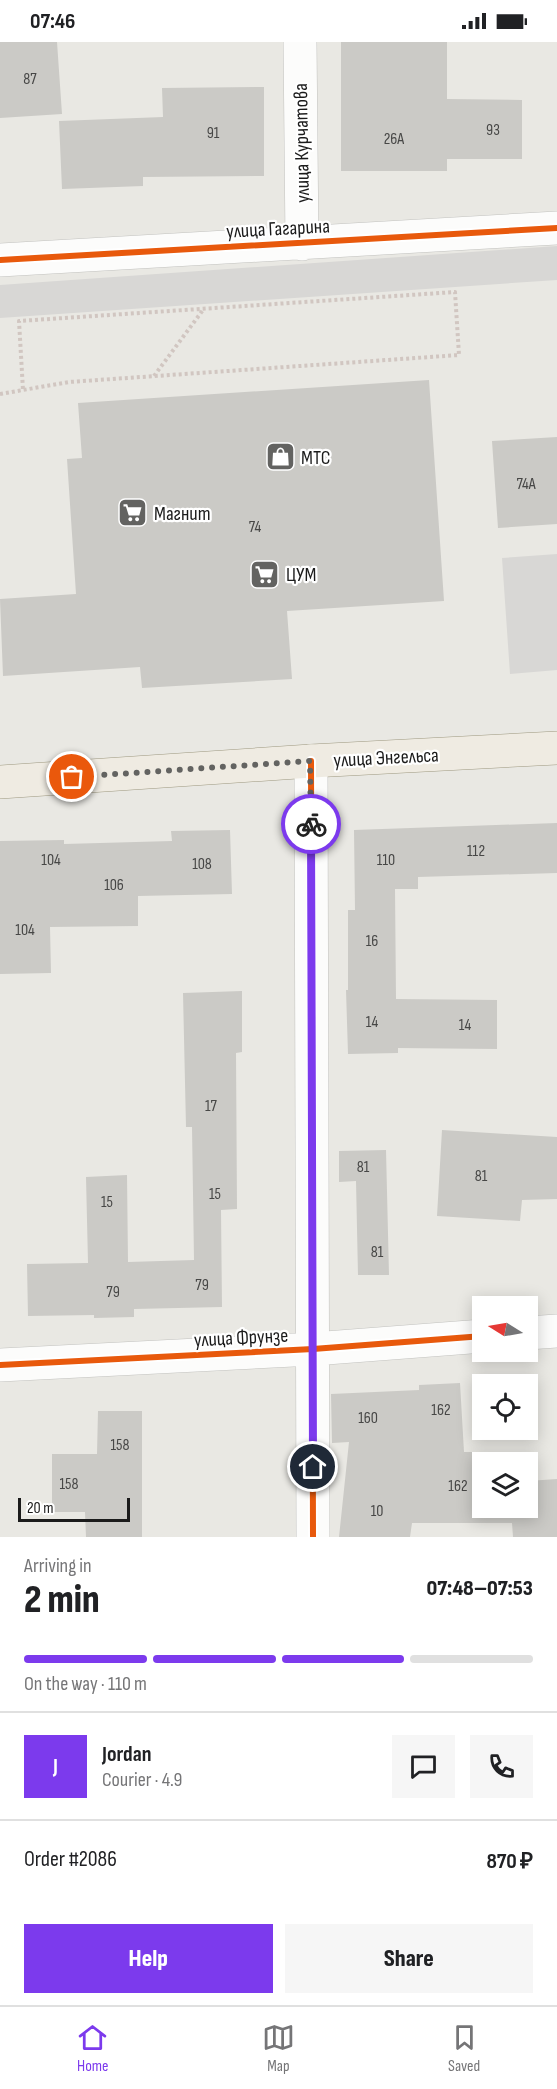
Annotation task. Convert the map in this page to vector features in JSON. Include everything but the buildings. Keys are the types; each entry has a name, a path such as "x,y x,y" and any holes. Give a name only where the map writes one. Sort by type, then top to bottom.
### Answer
{"main road":[{"name":"улица Энгельса","path":"0,782 557,747"}],"street":[{"name":"улица Курчатова","path":"300,42 302,244"},
{"name":"улица Гагарина","path":"0,260 557,228"},
{"path":"310,761 313,1537"},
{"path":"538,1332 557,1331"},
{"name":"улица Фрунзе","path":"0,1365 313,1350 472,1337"}],"path":[{"path":"0,394 23,390 69,382 459,355 454,292 19,321 23,390"},
{"path":"153,376 204,309"}],"shaded area":[{"path":"557,246 557,280 0,318 0,285"},
{"path":"557,554 557,670 510,674 502,558"}],"cycle path":[{"path":"0,260 557,228"},
{"path":"311,761 313,1537"},
{"path":"0,1365 313,1349 472,1337"}],"way so far":[{"path":"72,777 310,761 311,824"}],"place":[{"name":"МТС","path":"280,457"},
{"name":"Магнит","path":"133,513"},
{"name":"ЦУМ","path":"265,574"}],"route":[{"path":"311,824 313,1467"}]}
